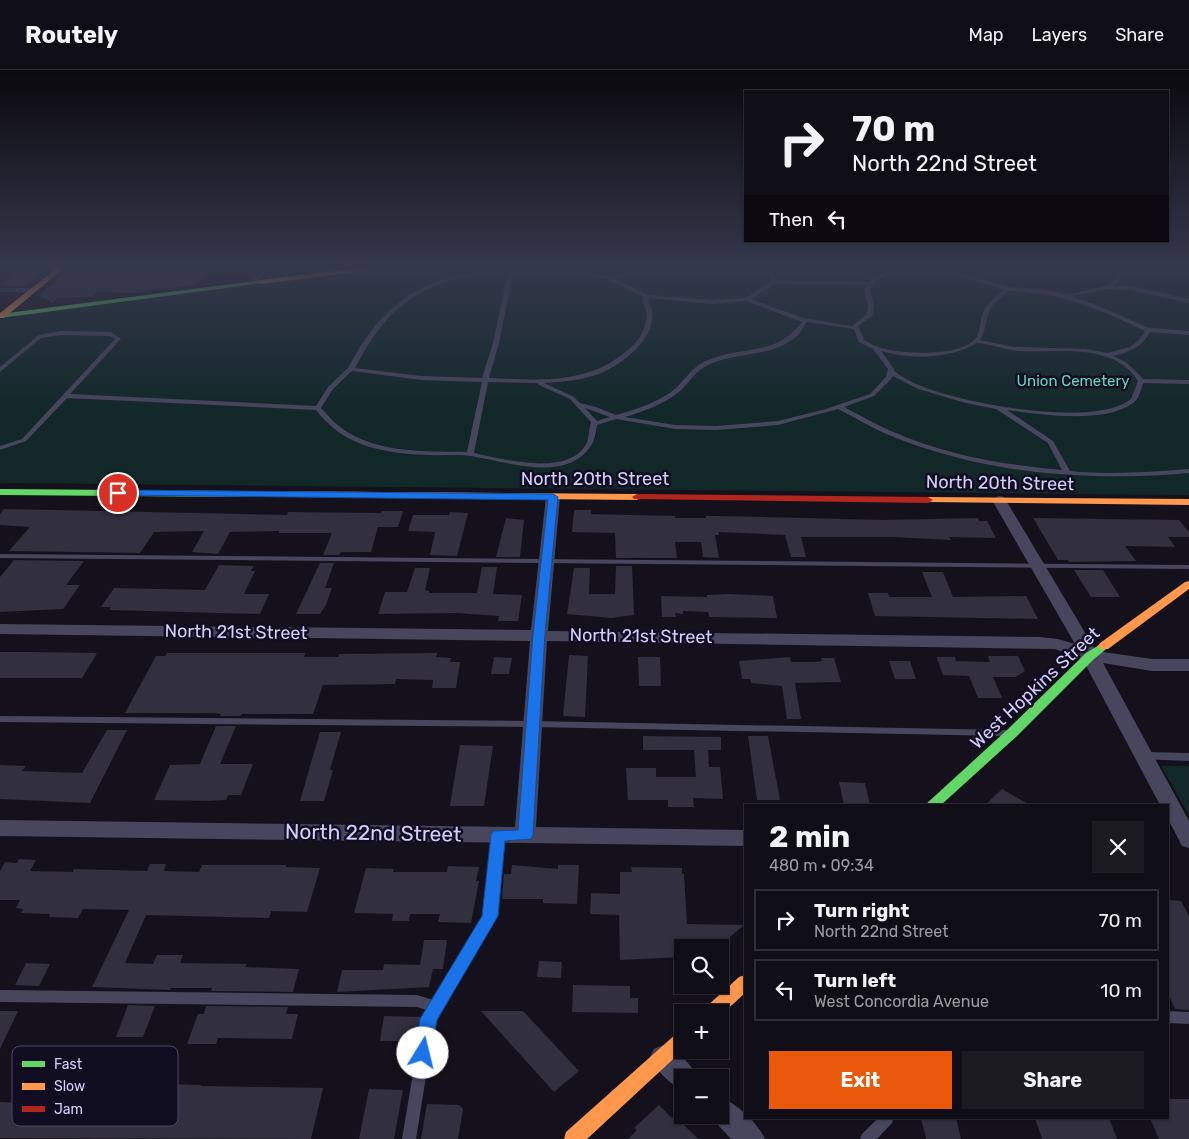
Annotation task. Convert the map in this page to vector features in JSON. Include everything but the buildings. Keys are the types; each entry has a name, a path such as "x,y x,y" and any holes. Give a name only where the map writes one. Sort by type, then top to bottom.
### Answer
{"main road":[{"name":"North 20th Street","path":"0,492 1189,502"},
{"name":"West Hopkins Street","path":"933,804 1012,733 1090,656 1189,584"},
{"path":"721,1004 744,983"},
{"path":"574,1139 674,1048"}],"street":[{"path":"525,835 539,634 553,497"},
{"path":"999,500 1090,656 1144,756 1167,804"},
{"name":"North 21st Street","path":"0,629 539,634 1040,642 1058,644 1090,656 1152,665 1189,665"},
{"path":"1170,810 1189,840"},
{"name":"North 22nd Street","path":"0,828 744,838"},
{"path":"664,1057 675,1069"},
{"path":"729,1118 751,1139"}],"lane":[{"path":"318,408 330,388 351,369 365,340 385,318"},
{"path":"470,454 484,380 496,343 501,318"},
{"path":"351,369 421,378 538,382 572,379 598,370 623,358 643,338 650,318"},
{"path":"795,318 855,328 867,318"},
{"path":"977,341 984,318"},
{"path":"1123,318 1148,330 1189,333"},
{"path":"594,424 660,402 677,390 698,367 709,362 773,348 787,342 806,321"},
{"path":"855,328 861,341 876,348 911,356"},
{"path":"1108,356 1133,349 1144,339 1148,330"},
{"path":"0,370 38,337 61,333 110,334 116,336 118,340 24,440 0,448"},
{"path":"581,405 616,417 675,427 716,428 778,423 839,407 872,395 889,378 890,369 902,358 958,349 977,341 1018,349 1064,350 1108,356 1134,370 1141,381"},
{"path":"876,348 890,369 918,388 997,406 1044,414 1098,413 1130,402 1136,396 1141,381"},
{"path":"1141,381 1189,382"},
{"path":"318,408 327,422 348,436 397,451 470,454 528,466 570,462 586,452 594,438 594,424 581,405 572,398 538,382"},
{"path":"67,396 318,408"},
{"path":"997,406 1051,442 1067,472"},
{"path":"839,407 890,432 923,445 984,460 1067,472 1114,475 1189,471"},
{"path":"0,556 1189,567"},
{"path":"0,719 533,724 1012,733"},
{"path":"1144,756 1189,757"},
{"path":"409,1139 429,1019 490,916 498,835"},
{"path":"0,996 417,1001 435,1006"},
{"path":"1169,1017 1189,1018"},
{"path":"867,1139 886,1119"}],"green space":[{"name":"Union Cemetery","path":"0,318 1189,318 1189,495 0,483"},
{"path":"1161,766 1189,766 1189,815"}],"traffic: fast":[{"path":"0,492 243,494"},
{"path":"933,804 1012,733 1090,656 1104,646"}],"traffic: slow":[{"path":"243,494 637,497"},
{"path":"928,500 1189,502"},
{"path":"1104,646 1189,584"},
{"path":"721,1004 744,983"},
{"path":"573,1139 674,1047"}],"traffic: jam":[{"path":"637,497 928,500"}],"route":[{"path":"118,493 553,497 539,634 525,835 498,835 490,916 429,1019 423,1053"}]}
